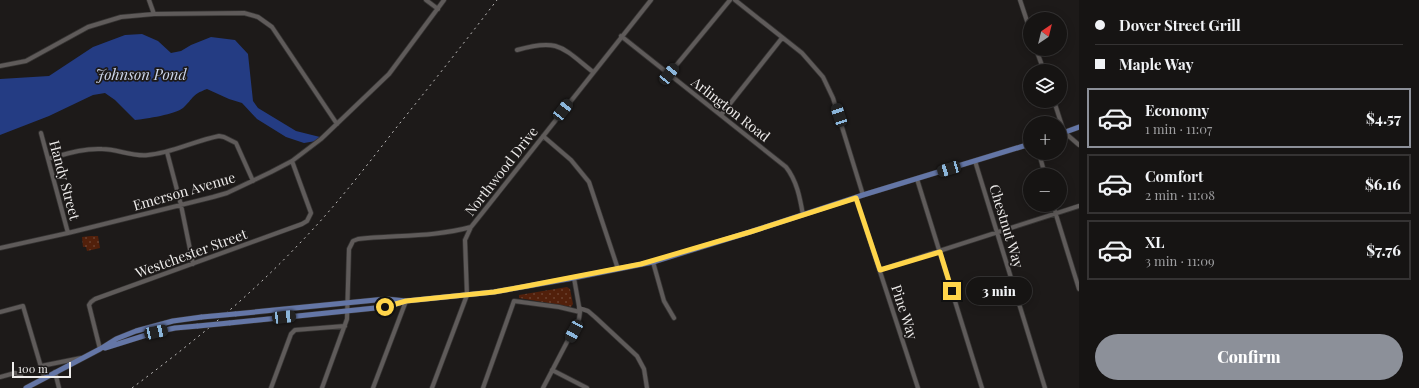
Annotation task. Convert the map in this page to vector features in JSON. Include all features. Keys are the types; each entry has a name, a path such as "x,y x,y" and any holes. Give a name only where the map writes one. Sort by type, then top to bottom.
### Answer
{"main road":[{"path":"1067,131 1079,127"},
{"path":"100,349 119,345 156,332 175,328 385,307 406,301 494,292 618,270 653,262 863,195 1023,146"},
{"path":"26,388 116,339 136,330 174,321 386,299 406,301"}],"street":[{"path":"149,0 154,14"},
{"path":"426,0 438,9"},
{"name":"Emerson Avenue","path":"0,248 68,233 227,193 292,161 321,140 389,74 444,0"},
{"name":"Northwood Drive","path":"467,295 465,244 467,234 471,227 651,0"},
{"path":"669,74 730,0"},
{"path":"735,0 798,50 817,69 828,86 846,137 863,195"},
{"path":"1020,0 1024,12"},
{"path":"0,66 26,61 88,27 121,18 154,14 244,13 258,17 266,22 277,34 337,124"},
{"name":"Arlington Road","path":"622,36 786,167 792,176 799,193 803,215"},
{"path":"721,115 782,38"},
{"path":"517,50 539,44 557,46 565,50 593,72"},
{"name":"Handy Street","path":"41,133 68,233"},
{"path":"48,159 83,150 103,148 142,156 167,152 218,136 224,137 236,143 253,181"},
{"path":"543,136 571,160 588,182 618,270"},
{"path":"1067,137 1079,145"},
{"path":"167,152 181,205 193,264"},
{"name":"Westchester Street","path":"100,349 88,305 90,302 307,221 311,213 292,161"},
{"name":"Chestnut Way","path":"975,162 1046,388"},
{"path":"917,179 982,388"},
{"name":"Pine Way","path":"856,198 918,388"},
{"path":"880,270 940,252 1079,206"},
{"path":"1056,214 1079,289"},
{"path":"322,388 345,326 348,311 349,249 353,241 358,239 461,230 471,227"},
{"path":"653,262 664,301 674,318"},
{"path":"543,388 577,325 580,310 574,278"},
{"path":"432,388 467,295"},
{"path":"374,388 406,301"},
{"path":"482,388 514,301 588,311 637,356 644,369 647,388"},
{"path":"0,312 23,306 44,377"},
{"path":"271,388 291,334 295,330 345,326"},
{"path":"41,366 85,357"},
{"path":"552,370 587,388"},
{"path":"55,372 59,388"},
{"path":"0,377 15,373 21,375"}],"shaded area":[{"path":"98,236 100,248 87,251 86,247 83,247 82,237"},
{"path":"567,287 570,289 573,304 571,307 519,298 519,295"}],"water":[{"name":"Johnson Pond","path":"142,34 158,41 171,53 181,51 191,45 211,37 235,40 248,54 253,101 258,108 296,131 320,137 316,141 304,143 286,137 257,119 242,103 207,89 195,95 183,108 179,110 160,116 135,120 115,100 105,93 93,95 49,116 0,135 0,79 49,76 93,47 125,35"}],"railway":[{"path":"132,388 176,355 239,302 280,264 312,230 361,173 497,0"}],"route":[{"path":"385,307 406,301 494,292 618,270 653,262 856,198 880,270 940,252 952,291"}]}
